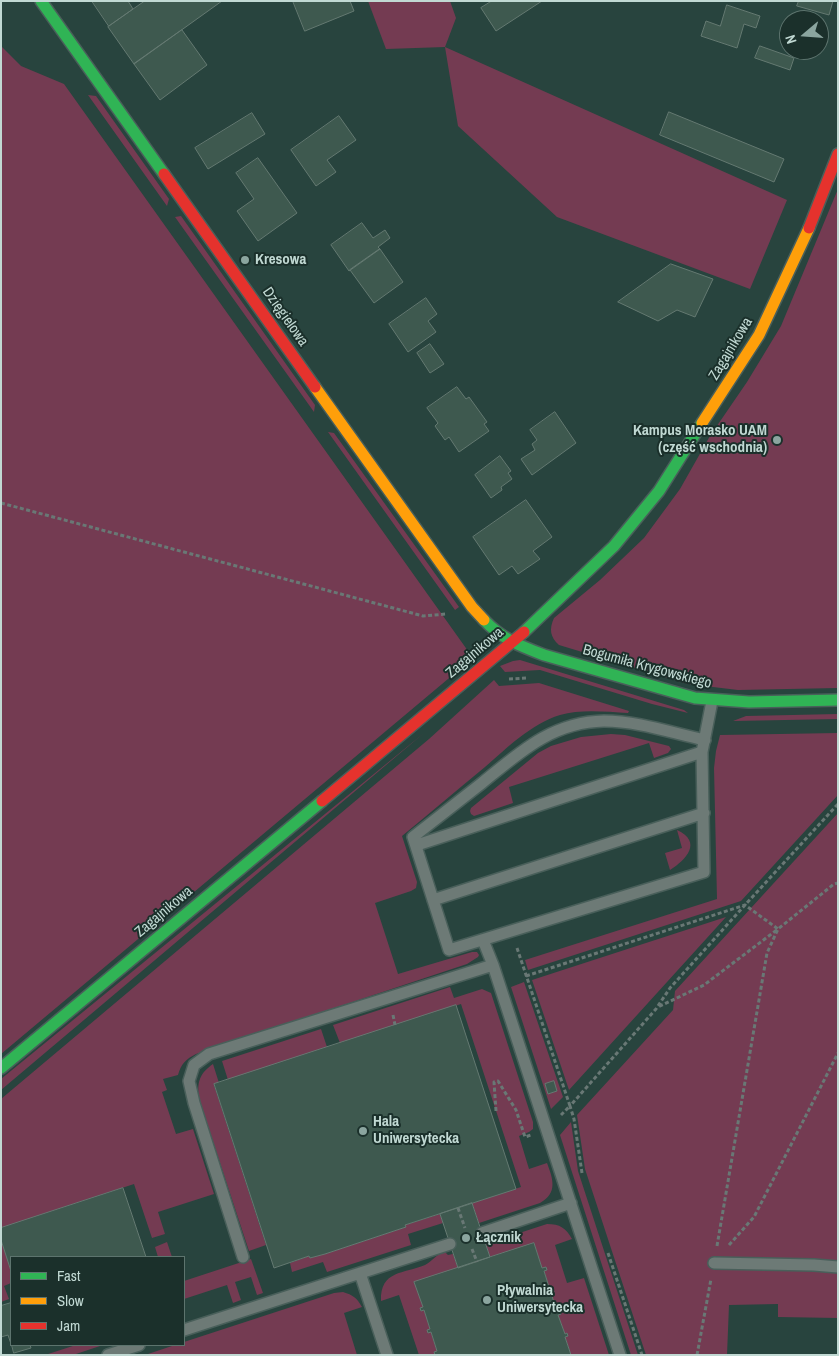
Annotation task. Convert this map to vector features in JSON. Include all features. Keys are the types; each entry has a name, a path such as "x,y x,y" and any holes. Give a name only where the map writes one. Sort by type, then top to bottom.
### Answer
{"street":[{"name":"Dzięgielowa","path":"41,1 472,606 490,626 512,642"},
{"name":"Zagajnikowa","path":"1,1068 512,642 614,546 659,491 759,335 806,235 838,154"},
{"name":"Bogumiła Krygowskiego","path":"512,642 571,663 695,698 712,701 763,702 838,700"}],"lane":[{"path":"705,740 625,723 582,723 562,728 530,745 413,837 449,950 704,872 702,752 705,740 712,701"},
{"path":"417,845 702,752"},
{"path":"433,900 704,813"},
{"path":"483,940 493,964 620,1355"},
{"path":"243,1256 194,1103 189,1081 194,1065 209,1054 493,964"},
{"path":"482,1233 571,1203"},
{"path":"185,1330 450,1244"},
{"path":"714,1263 838,1267"},
{"path":"360,1273 387,1355"},
{"path":"108,1355 136,1346"}],"path":[{"path":"1,503 423,616 448,614"},
{"path":"564,1112 656,1008 670,988 838,804"},
{"path":"656,1008 704,985 834,884 838,883"},
{"path":"745,905 778,929"},
{"path":"526,976 745,905"},
{"path":"697,1355 767,953 778,929"},
{"path":"511,931 574,1119 584,1180"},
{"path":"714,1263 754,1216 838,1053"},
{"path":"496,1111 494,1082 498,1081 516,1110 525,1137 546,1128"},
{"path":"458,1208 465,1229"},
{"path":"605,1244 642,1355"},
{"path":"470,1245 477,1262"}],"shaded area":[{"path":"368,1 450,1 456,18 445,47 386,49"},
{"path":"1,46 21,66 64,84 473,658 1,1054"},
{"path":"445,47 787,200 750,289 557,217 458,126"},
{"path":"88,95 96,96 169,199 167,206"},
{"name":"Kampus Morasko UAM (część wschodnia)","path":"838,189 838,688 738,690 688,684 559,645 551,633 554,618 600,580 644,538 680,489 710,436 747,382 781,326"},
{"path":"181,216 315,405 314,412 175,217"},
{"path":"328,432 334,433 459,607 455,610"},
{"path":"520,660 684,710 688,713 540,670 505,672 500,666"},
{"path":"494,680 499,686 539,683 629,711 628,713 594,711 568,713 539,724 529,730 402,836 417,882 416,888 375,903 398,974 472,952 477,952 478,957 467,964 196,1054 184,1062 178,1075 163,1079 167,1090 162,1092 176,1134 193,1129 214,1194 158,1212 165,1234 152,1238 134,1184 1,1228 1,1099 429,739"},
{"path":"838,714 838,719 733,721 746,716"},
{"path":"424,733 1,1090 1,1079"},
{"path":"838,733 838,795 741,901 528,970 525,960 717,899 714,768 720,735"},
{"path":"611,734 625,735 669,746 671,749 668,753 654,758 649,743 509,787 513,803 474,816 471,814 471,808 538,753 551,746 581,737"},
{"path":"838,813 838,1318 778,1317 778,1304 729,1305 727,1355 646,1355 585,1169 577,1115 673,1010 675,991"},
{"path":"677,830 689,840 689,851 682,861 670,870 665,853 682,848"},
{"path":"726,917 569,1090 532,980"},
{"path":"524,982 563,1097 551,1109 511,987"},
{"path":"450,987 454,998 482,989 491,993 533,1122 533,1129 519,1136 529,1169 547,1163 552,1180 550,1195 540,1203 479,1223 472,1203 521,1187 461,1004 340,1043 333,1025"},
{"path":"321,1029 327,1047 228,1080 222,1061"},
{"path":"213,1064 219,1083 214,1085 266,1245 249,1251 199,1099 198,1088 200,1079"},
{"path":"571,1122 578,1171 638,1355 631,1355 560,1135"},
{"path":"440,1214 443,1223 408,1234 411,1245 327,1272 323,1262 292,1272 290,1263"},
{"path":"547,1224 562,1227 572,1239 555,1245 567,1283 584,1278 609,1355 571,1355 565,1337 568,1335 567,1333 565,1334 558,1315 561,1314 557,1312 544,1271 546,1267 542,1268 534,1243 490,1257 485,1243 486,1239 490,1236 507,1237"},
{"path":"1,1240 10,1268 10,1283 4,1286 9,1299 1,1302"},
{"path":"167,1242 172,1256 158,1256 155,1247"},
{"path":"445,1252 448,1255 453,1254 458,1268 415,1282 423,1307 420,1308 421,1311 424,1310 438,1355 419,1355 399,1295 381,1301 382,1291 384,1284 389,1278 425,1265 439,1254"},
{"path":"251,1259 263,1293 257,1295 251,1277 235,1282 241,1300 233,1303 227,1285 185,1299 185,1281"},
{"path":"343,1292 349,1294 362,1307 344,1313 357,1355 145,1355 172,1346 185,1346 185,1342 334,1293"},
{"path":"73,1346 100,1346 73,1355 45,1355"}],"building":[{"path":"92,1 128,1 133,9 109,26"},
{"path":"145,1 222,1 134,64 108,27"},
{"path":"293,1 350,1 354,11 305,31"},
{"path":"492,1 542,1 496,31 481,8"},
{"path":"799,1 833,1 829,15 829,10 811,10 797,6"},
{"path":"727,5 760,16 756,28 744,24 737,48 701,36 706,21 720,26"},
{"path":"182,30 207,65 160,100 134,64"},
{"path":"760,46 779,53 779,60 793,60 790,70 755,58"},
{"path":"669,112 784,159 774,182 660,135"},
{"path":"252,113 265,134 208,169 195,148"},
{"path":"339,116 356,140 327,160 336,172 316,186 291,150"},
{"path":"258,158 297,213 258,241 237,211 254,199 236,173"},
{"path":"362,223 373,238 385,230 390,238 378,247 380,249 349,271 331,245"},
{"path":"380,249 403,282 374,303 350,270"},
{"path":"671,264 713,279 695,317 677,310 658,321 618,302"},
{"path":"426,298 437,314 428,321 436,332 408,352 389,324"},
{"path":"430,344 444,364 430,373 417,353"},
{"path":"457,387 466,399 469,397 487,422 484,424 489,431 459,452 449,437 445,440 435,426 438,423 427,408"},
{"path":"555,412 576,443 532,475 521,459 535,450 532,444 537,440 530,430"},
{"path":"500,456 511,471 508,473 512,479 491,498 475,475"},
{"path":"526,500 552,537 533,551 540,559 518,574 512,566 499,575 473,537"},
{"name":"Hala Uniwersytecka","path":"456,1005 516,1189 405,1225 406,1227 325,1254 310,1258 309,1256 274,1268 214,1084"},
{"path":"554,1081 557,1091 548,1094 545,1084"},
{"path":"123,1188 146,1256 10,1256 10,1268 1,1240 1,1228"},
{"name":"Łącznik","path":"472,1203 490,1257 458,1268 440,1214"},
{"name":"Pływalnia Uniwersytecka","path":"534,1243 542,1268 546,1267 547,1270 544,1271 550,1290 553,1289 554,1292 551,1293 557,1312 560,1311 561,1314 558,1315 565,1334 567,1333 568,1336 565,1337 571,1355 435,1355 434,1352 437,1351 431,1332 428,1333 427,1330 430,1329 424,1310 421,1311 420,1308 423,1307 414,1282"},
{"path":"10,1303 10,1341 8,1335 1,1337 1,1306"},
{"path":"12,1346 30,1346 31,1348 14,1353"}],"traffic: fast":[{"path":"41,1 164,174"},
{"path":"524,632 614,546 659,491 702,423"},
{"path":"484,620 512,641 544,655 695,698 749,702 838,700"},
{"path":"1,1068 322,801"}],"traffic: slow":[{"path":"702,423 759,335 809,228"},
{"path":"315,387 472,607 484,620"}],"traffic: jam":[{"path":"809,228 838,154"},
{"path":"164,174 315,387"},
{"path":"322,801 524,632"}],"place":[{"name":"Kresowa","path":"245,260"},
{"name":"Kampus Morasko UAM (część wschodnia)","path":"777,440"},
{"name":"Hala Uniwersytecka","path":"363,1131"},
{"name":"Łącznik","path":"466,1238"},
{"name":"Pływalnia Uniwersytecka","path":"487,1300"}]}
